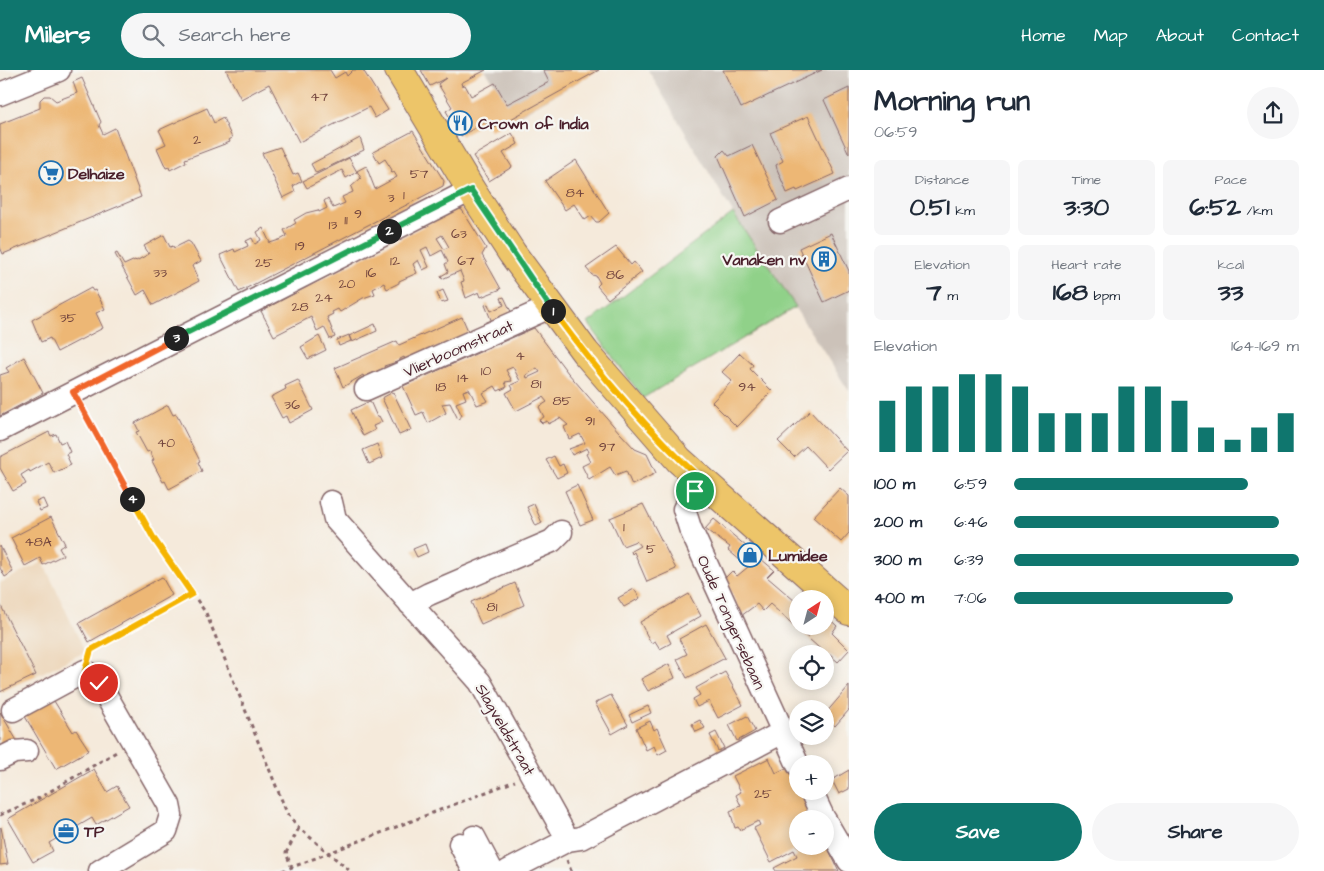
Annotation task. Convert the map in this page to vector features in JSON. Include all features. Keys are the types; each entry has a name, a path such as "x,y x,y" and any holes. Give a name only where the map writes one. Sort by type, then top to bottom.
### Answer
{"main road":[{"path":"400,70 471,190 550,307 638,414 679,460 849,610"}],"street":[{"path":"0,94 59,70"},
{"path":"780,221 849,189"},
{"path":"0,430 471,190"},
{"name":"Vlierboomstraat","path":"366,389 550,307"},
{"name":"Oude Tongersebaan","path":"702,480 684,510 694,537 793,755"},
{"name":"Slagveldstraat","path":"331,502 335,519 480,682 533,774 568,840"},
{"path":"410,604 552,541 561,532"},
{"path":"13,710 85,671 99,683 169,805 171,815 166,831 100,871"},
{"path":"508,871 568,840 581,838 781,732"},
{"path":"0,759 14,752 27,751"},
{"path":"834,835 849,861"},
{"path":"474,871 467,840 492,871"}],"path":[{"path":"73,392 154,539 206,613 287,812 299,828 350,871"},
{"path":"85,671 91,650 192,594"},
{"path":"0,815 39,798 133,743"},
{"path":"282,871 533,774"},
{"path":"292,868 286,853 299,828"}],"shaded area":[{"path":"484,70 599,70 515,118 495,83"},
{"path":"648,70 849,70 849,391 733,213"},
{"path":"43,562 85,652 0,693 0,583"}],"green space":[{"path":"733,213 796,307 643,398 588,323"}],"building":[{"path":"226,70 330,70 335,78 345,72 347,76 353,70 363,70 388,110 375,118 369,107 299,142 269,84 241,99"},
{"path":"421,70 486,70 461,83 462,86 465,85 471,96 495,83 507,104 549,82 543,70 599,70 491,130 485,122 461,136 446,111 452,107 438,84 446,78 430,86"},
{"path":"723,70 822,70 741,108"},
{"path":"82,78 101,122 99,125 103,134 115,128 141,197 3,254 0,247 0,124 40,108 40,100 44,96 50,96 56,101 77,93 73,82"},
{"path":"849,88 849,154 824,100"},
{"path":"207,108 214,123 223,118 232,138 229,140 230,142 185,159 186,162 170,170 169,167 166,168 157,148 166,144 159,130"},
{"path":"808,116 835,174 797,191 796,189 787,193 776,165 783,161 770,133"},
{"path":"413,131 444,181 443,186 239,292 220,255 234,249 235,252 248,246 246,241 252,238 255,244 261,240 257,232 263,228 270,243 282,239 287,236 284,230 296,223 294,220 306,213 318,210 319,212 327,208 324,201 328,198 333,208 345,203 342,197 353,192 351,187 361,178 357,171 366,166 375,189 397,177 394,172 390,171 392,170 385,159 379,163 373,152"},
{"path":"512,133 518,144 503,153 512,167 489,181 473,156"},
{"path":"360,138 364,150 316,173 311,164"},
{"path":"752,145 778,200 745,217 718,156 724,150 729,156"},
{"path":"280,147 293,175 298,173 302,181 293,186 295,192 283,198 262,153"},
{"path":"349,158 357,172 346,178 342,170 307,188 303,181"},
{"path":"576,160 609,213 599,222 596,222 591,216 585,220 574,204 565,210 545,181"},
{"path":"458,208 462,210 486,248 482,255 501,289 481,297 479,292 466,298 461,282 464,281 460,271 442,279 441,276 448,272 445,264 448,262 442,250 431,256 427,247 421,250 429,267 423,270 418,260 413,264 417,273 387,289 384,283 373,289 375,294 363,298 340,312 338,309 332,312 333,314 327,317 335,337 330,339 324,327 317,331 311,317 274,336 261,311","holes":["442,235 449,247 444,249 437,238"]},
{"name":"Vanaken nv","path":"831,233 849,271 849,290 824,302 799,248"},
{"path":"164,235 170,247 173,246 174,248 188,241 191,243 201,261 192,266 199,281 153,305 145,290 137,295 115,254 117,253 124,265 136,261 149,254 144,246"},
{"path":"616,247 631,265 634,262 642,272 608,299 597,286 600,283 596,276 592,275 586,268"},
{"path":"91,288 93,291 95,290 105,309 96,313 103,328 57,352 50,338 41,342 32,320"},
{"path":"443,290 448,301 441,303 437,293"},
{"path":"504,297 514,318 494,327 485,305 488,304 491,311 504,305 501,298"},
{"path":"462,317 469,333 407,363 404,357 400,361 384,366 385,368 364,377 363,375 343,387 335,368 397,341 399,345"},
{"path":"375,324 377,331 352,342 349,336"},
{"path":"534,328 568,373 619,432 635,449 647,454 656,473 632,485 626,471 615,475 610,467 589,480 582,466 590,462 586,454 589,452 587,448 572,455 569,449 585,443 580,434 569,439 564,427 568,425 560,418 548,424 547,421 542,423 539,420 544,417 539,407 547,402 543,397 516,411 506,393 513,389 511,385 520,381 513,367 506,370 512,381 505,382 507,387 498,391 495,386 483,393 488,401 477,405 469,389 463,391 466,399 456,403 462,416 458,419 450,403 442,404 446,413 428,423 423,412 416,415 403,386","holes":["537,368 540,372 527,378 526,375"]},
{"path":"349,335 351,341 339,346 337,340"},
{"path":"319,336 326,350 308,359 301,347"},
{"path":"740,353 753,365 750,369 772,391 737,427 712,402 732,381 722,372"},
{"path":"24,357 43,393 0,416 0,375 9,372 6,368"},
{"path":"298,380 313,410 289,423 286,416 282,418 271,397 286,389 285,386"},
{"path":"393,392 411,430 399,435 382,398"},
{"path":"370,401 377,417 379,416 382,422 373,426 375,430 363,436 351,410"},
{"path":"168,405 173,415 176,414 200,461 198,462 202,471 169,489 152,461 154,460 150,451 147,452 136,432 139,431 135,423"},
{"path":"810,411 847,451 828,469 806,446 794,457 778,441"},
{"path":"49,432 51,436 56,434 60,443 65,441 70,452 66,454 71,465 54,473 48,462 30,472 29,470 21,475 26,484 13,491 0,468 0,457"},
{"path":"377,444 382,458 369,464 363,450"},
{"path":"554,456 559,466 563,464 567,473 557,478 546,460"},
{"path":"577,485 593,520 580,525 565,491"},
{"path":"840,488 849,496 849,533 841,542 813,517"},
{"path":"43,499 47,508 40,511 36,502"},
{"path":"534,504 542,523 536,526 527,507"},
{"path":"643,504 676,569 647,582 634,552 632,554 631,551 640,546 636,541 623,546 610,518"},
{"path":"51,517 65,544 59,548 63,555 43,565 40,558 25,566 11,538"},
{"path":"714,519 774,570 767,577 789,596 789,621 770,604 763,611 757,604 741,616 725,578 732,571 737,576 748,567 728,550 730,547 705,529"},
{"path":"425,544 428,552 417,557 413,549"},
{"path":"0,546 13,572 5,577 0,568"},
{"path":"162,577 172,595 89,642 79,623"},
{"path":"515,583 524,605 481,624 471,602"},
{"path":"634,589 640,598 624,607 618,598"},
{"path":"689,594 701,616 667,635 671,643 660,649 655,641 651,643 640,622"},
{"path":"0,604 36,675 0,692"},
{"path":"706,624 725,658 687,678 677,659 687,654 679,639"},
{"path":"805,635 834,635 849,650 838,662 834,658 834,645 816,645"},
{"path":"669,664 675,678 648,691 641,679"},
{"path":"725,672 743,705 718,718 709,701 697,707 693,699 700,695 696,688"},
{"path":"849,686 849,710 835,726 834,704"},
{"path":"611,695 628,725 612,734 595,703"},
{"path":"51,696 73,732 76,730 89,750 56,769 23,713"},
{"path":"648,706 651,713 632,722 629,715"},
{"path":"0,712 19,744 0,755"},
{"path":"747,716 755,731 737,741 729,725"},
{"path":"700,720 705,728 696,732 692,724"},
{"path":"650,721 654,730 657,728 667,750 658,755 654,746 646,750 636,728"},
{"path":"716,732 724,748 718,751 710,735"},
{"path":"769,758 776,773 788,767 789,800 804,800 810,810 789,810 789,853 771,862 754,828 760,825 758,821 740,830 738,827 735,828 730,811 741,806 736,795 741,792 733,776"},
{"path":"94,769 107,792 117,786 129,806 96,825 92,818 49,843 53,851 33,862 8,819"},
{"path":"849,770 849,789 839,794 834,784 834,779"},
{"path":"0,828 8,864 0,865"},
{"path":"831,855 839,871 776,871 774,868 797,856"}],"place":[{"name":"Crown of India","path":"460,123"},
{"name":"Delhaize","path":"51,173"},
{"name":"Vanaken nv","path":"824,259"},
{"name":"Lumidee","path":"750,555"},
{"name":"TP","path":"66,831"}],"route":[{"path":"99,683 85,671 91,650 192,594 154,539 73,392 471,190 512,253 585,352 656,435 679,460 702,480 695,491"}]}
